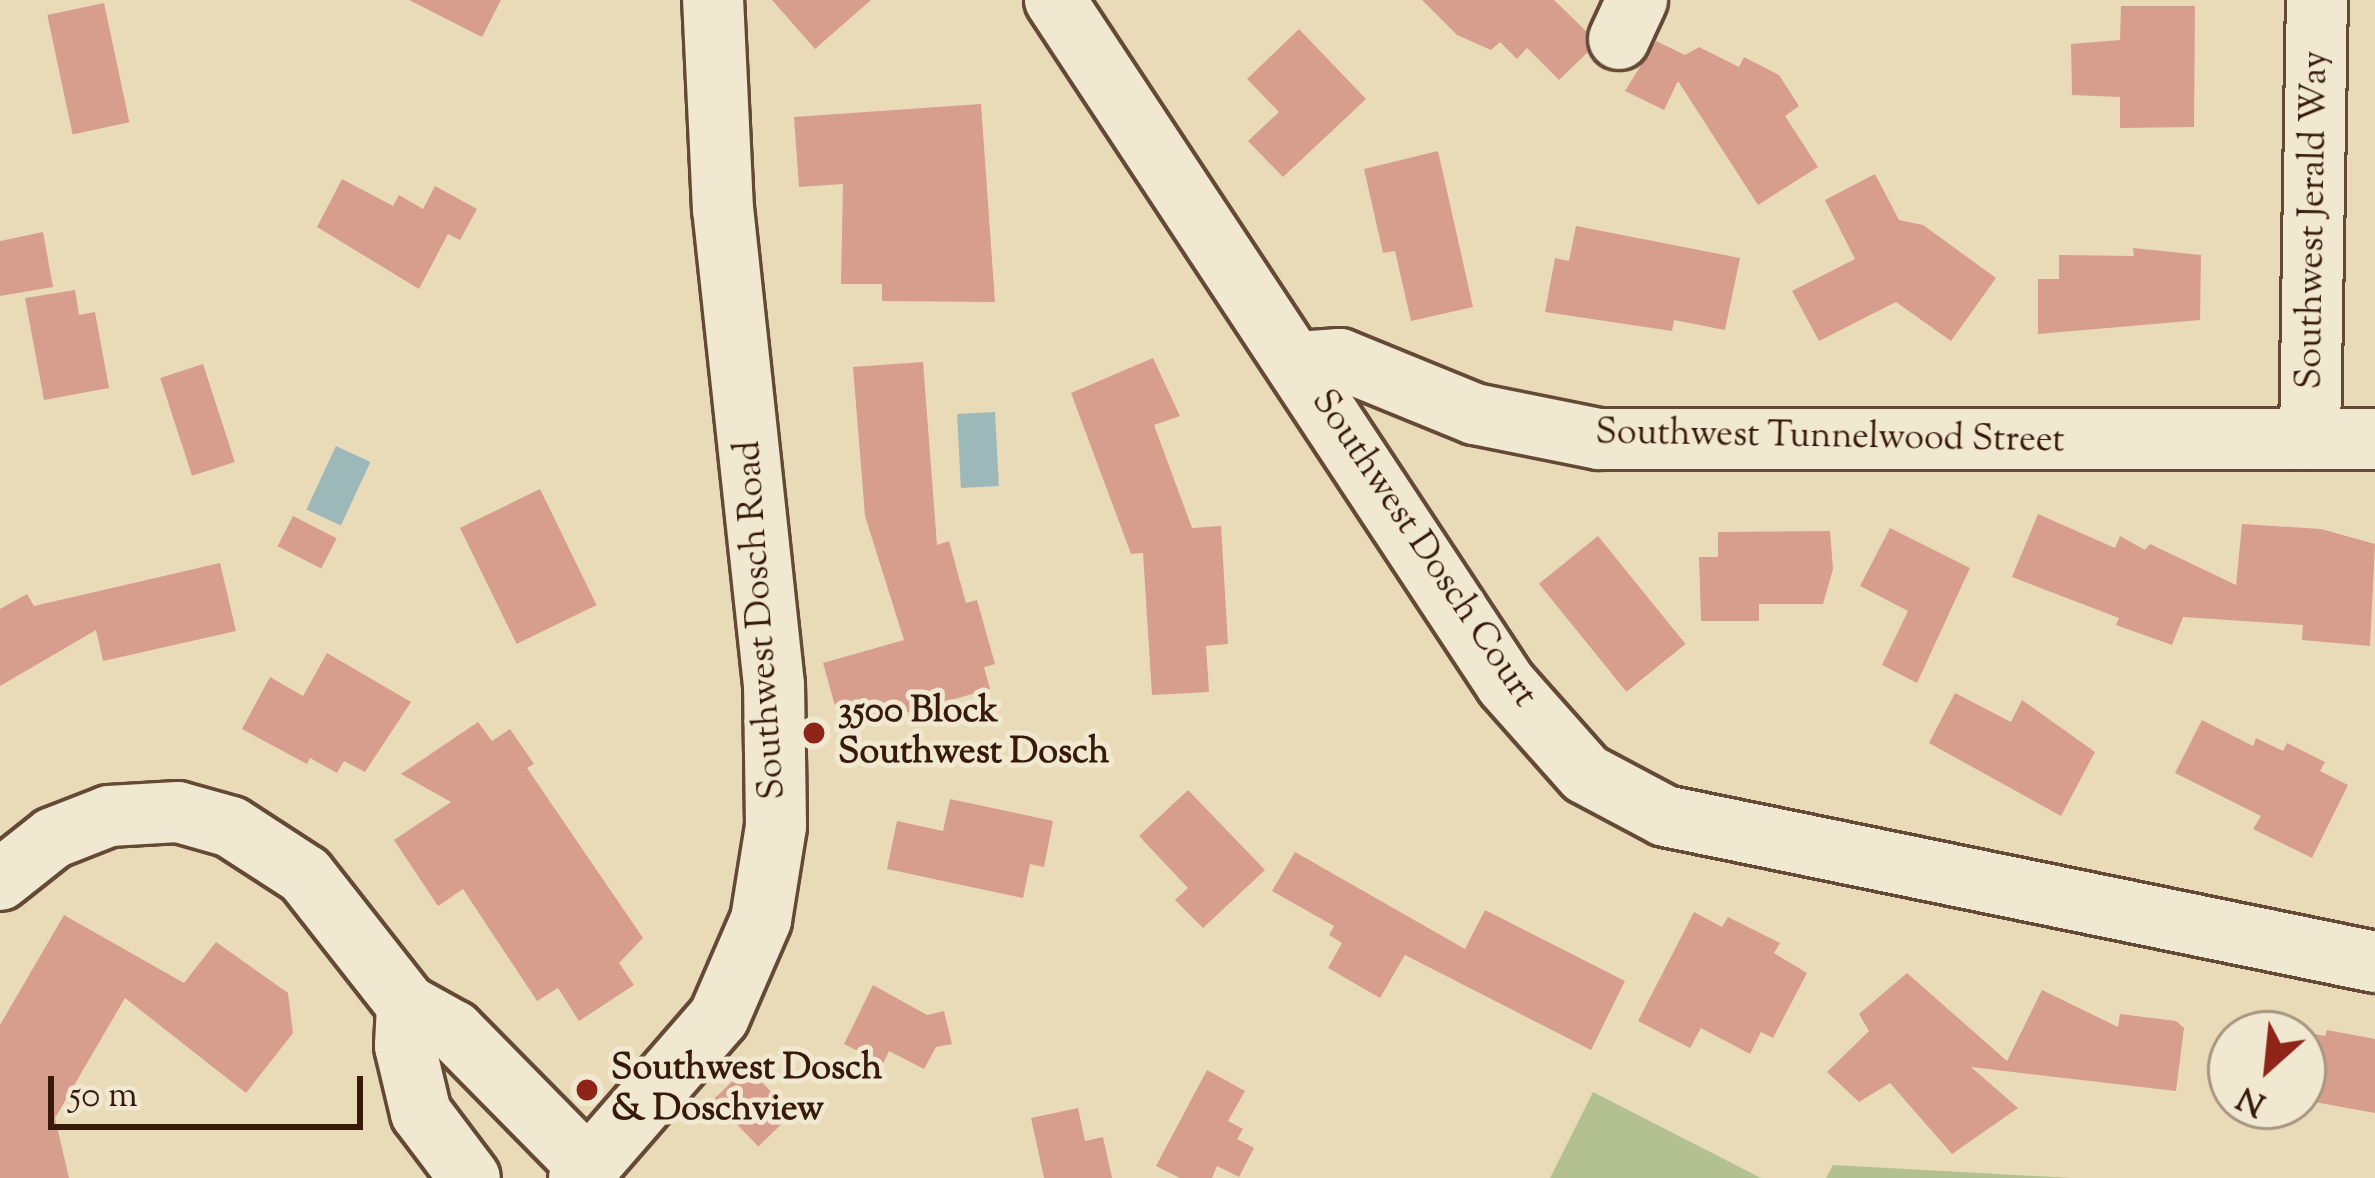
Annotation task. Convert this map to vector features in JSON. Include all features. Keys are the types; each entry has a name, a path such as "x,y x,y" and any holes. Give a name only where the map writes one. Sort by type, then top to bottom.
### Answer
{"street":[{"name":"Southwest Dosch Road","path":"584,1173 719,1016 761,920 776,826 772,661 723,210 713,0"},
{"name":"Southwest Dosch Court","path":"1055,0 1298,362 1506,684 1586,774 1666,816 2375,962"},
{"name":"Southwest Jerald Way","path":"2310,440 2317,0"},
{"name":"Southwest Tunnelwood Street","path":"1298,362 1340,359 1474,415 1599,439 2375,439"},
{"path":"0,880 53,838 109,816 208,817 259,841 305,875 407,1005 454,1031 584,1173"},
{"path":"407,1005 408,1066 421,1113 470,1178"}],"green space":[{"path":"1593,1092 1761,1178 1550,1178"},
{"path":"1833,1165 2072,1178 1826,1178"}],"water":[{"path":"995,412 999,486 961,488 957,414"},
{"path":"336,446 370,462 341,526 306,509"}],"building":[{"path":"409,0 501,0 482,37"},
{"path":"772,0 871,0 815,49"},
{"path":"1422,0 1554,0 1586,31 1588,52 1559,80 1527,48 1517,59 1500,42 1491,50 1457,35"},
{"path":"104,3 129,122 73,134 47,15"},
{"path":"2121,6 2195,6 2194,127 2120,128 2120,97 2072,95 2071,44 2120,40"},
{"path":"1299,29 1366,99 1283,177 1248,141 1279,112 1247,79"},
{"path":"1656,41 1685,55 1699,47 1739,67 1744,57 1779,75 1799,106 1785,116 1818,167 1758,205 1678,81 1664,110 1625,91"},
{"path":"981,104 995,302 882,301 882,284 841,284 843,184 799,187 794,117"},
{"path":"1438,151 1473,307 1411,321 1395,251 1383,253 1364,169"},
{"path":"1875,174 1899,220 1923,225 1996,278 1951,341 1896,302 1819,341 1792,291 1855,259 1825,200"},
{"path":"342,179 393,206 399,195 423,209 435,186 477,209 460,240 448,234 419,289 317,227"},
{"path":"1576,226 1740,258 1725,330 1674,320 1672,331 1545,312 1555,258 1569,261"},
{"path":"43,232 53,287 0,296 0,241"},
{"path":"2133,248 2201,255 2200,320 2038,334 2038,279 2059,279 2059,255 2134,256"},
{"path":"75,290 79,315 95,312 109,388 44,400 25,298"},
{"path":"1153,358 1180,416 1154,425 1192,528 1221,526 1228,644 1206,646 1209,692 1152,695 1143,553 1131,554 1071,393"},
{"path":"923,362 937,545 949,541 966,603 977,600 995,664 984,667 990,689 842,731 823,663 904,640 865,516 853,367"},
{"path":"203,364 235,462 192,476 160,378"},
{"path":"540,489 597,605 517,644 460,528"},
{"path":"2038,514 2115,548 2120,536 2145,550 2150,544 2236,585 2242,524 2321,529 2375,544 2370,646 2302,640 2303,625 2183,617 2172,645 2116,625 2119,618 2012,577"},
{"path":"293,516 337,538 321,569 278,546"},
{"path":"1890,528 1970,568 1917,683 1882,665 1908,611 1860,586"},
{"path":"1830,531 1833,569 1823,604 1759,604 1759,621 1701,621 1699,557 1718,557 1718,532"},
{"path":"1598,536 1685,644 1626,692 1539,584"},
{"path":"220,563 236,631 103,661 96,630 0,686 0,609 27,594 34,606"},
{"path":"327,653 411,702 365,772 344,761 337,773 310,758 307,764 242,729 270,677 303,696"},
{"path":"1955,693 2011,722 2022,700 2095,752 2061,816 1929,743"},
{"path":"2202,720 2253,746 2256,738 2283,751 2287,743 2325,762 2320,771 2348,785 2312,858 2253,829 2261,816 2175,773"},
{"path":"478,722 492,741 510,729 534,764 527,768 643,938 619,963 634,985 579,1021 558,988 537,1001 463,889 438,906 394,840 451,802 401,774"},
{"path":"1188,790 1265,870 1203,928 1175,900 1188,888 1139,836"},
{"path":"950,799 1053,821 1044,867 1030,864 1023,898 887,869 897,821 943,831"},
{"path":"1295,852 1465,949 1485,910 1625,981 1591,1050 1405,955 1380,998 1328,968 1342,943 1329,935 1334,926 1272,891"},
{"path":"1694,912 1722,927 1728,917 1780,943 1774,953 1807,973 1773,1038 1761,1032 1750,1054 1701,1028 1690,1048 1638,1021"},
{"path":"64,915 184,983 216,942 288,993 293,1033 246,1093 125,998 55,1118 69,1178 0,1178 0,1025"},
{"path":"1907,973 2007,1061 2042,990 2118,1027 2120,1014 2176,1021 2184,1028 2176,1091 1971,1067 2018,1108 1952,1154 1890,1083 1859,1102 1827,1072 1869,1031 1859,1014"},
{"path":"873,985 927,1015 944,1011 952,1044 936,1047 924,1069 889,1051 883,1064 844,1044"},
{"path":"2327,1030 2375,1039 2375,1113 2327,1104"},
{"path":"747,1067 792,1114 758,1146 713,1100"},
{"path":"1207,1070 1245,1091 1228,1121 1243,1129 1237,1139 1254,1148 1239,1177 1217,1166 1212,1178 1180,1178 1156,1166"},
{"path":"1078,1108 1085,1141 1103,1137 1112,1178 1044,1178 1031,1118"}],"place":[{"name":"3500 Block Southwest Dosch","path":"814,733"},
{"name":"Southwest Dosch & Doschview","path":"587,1090"}]}
